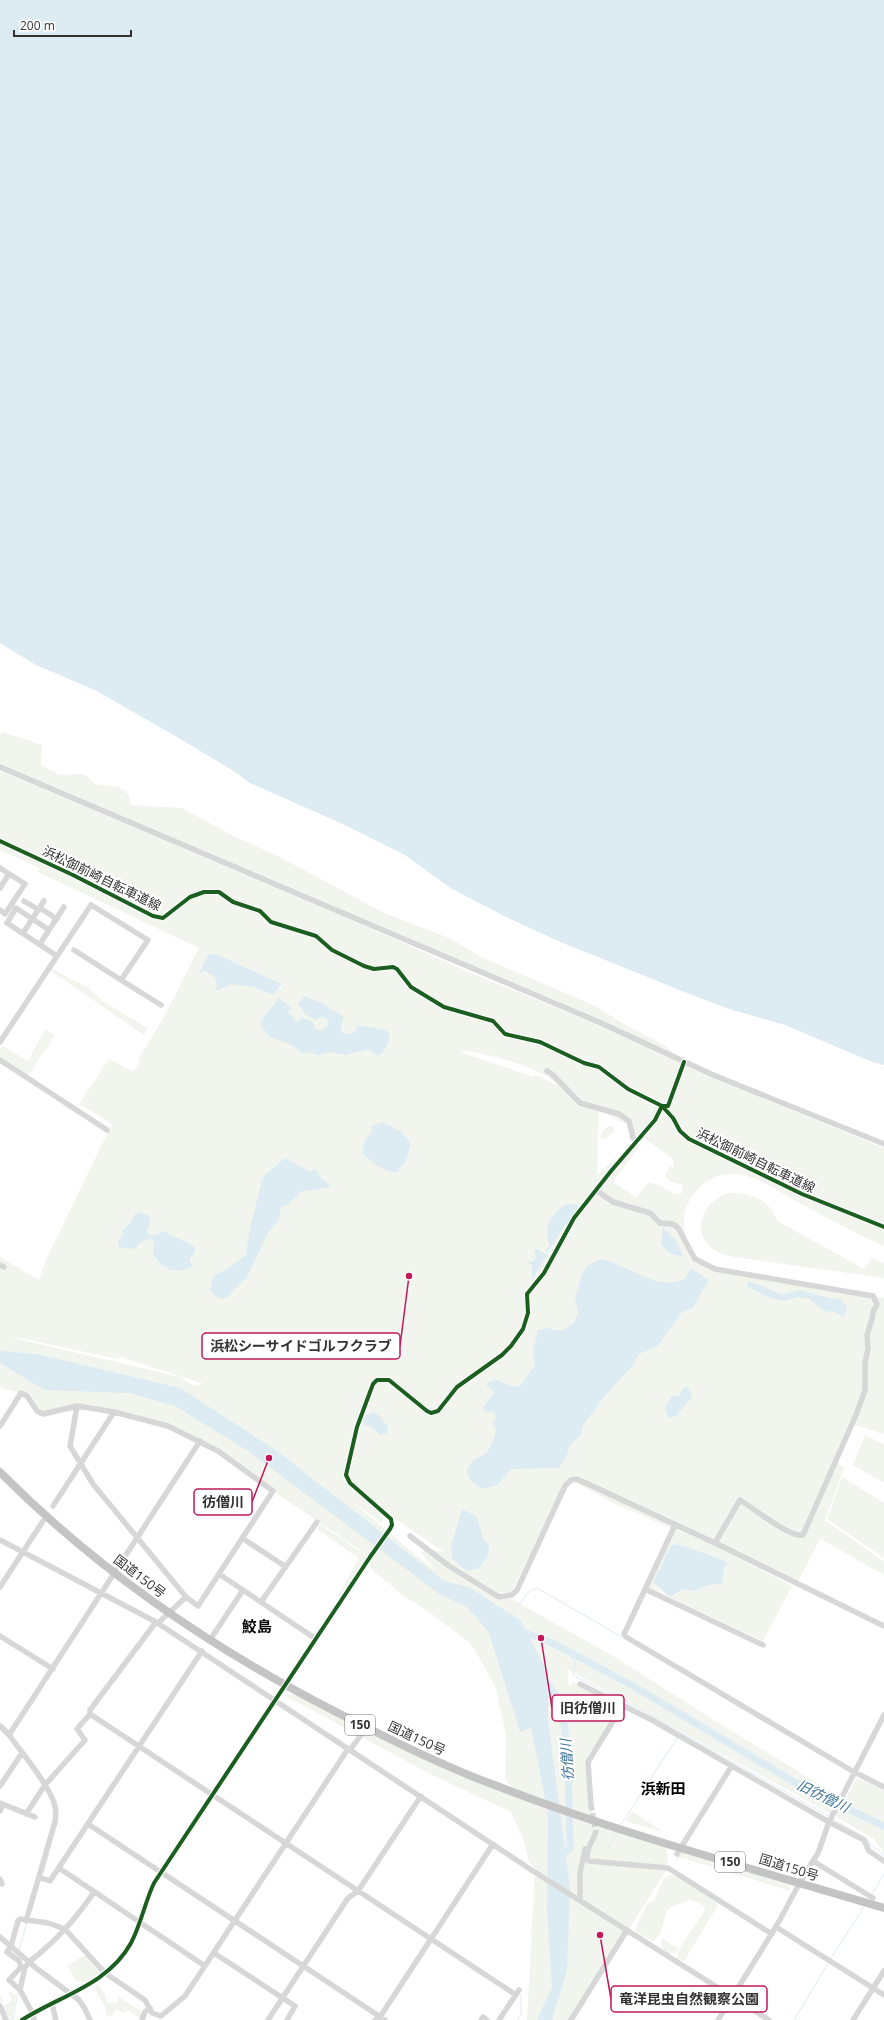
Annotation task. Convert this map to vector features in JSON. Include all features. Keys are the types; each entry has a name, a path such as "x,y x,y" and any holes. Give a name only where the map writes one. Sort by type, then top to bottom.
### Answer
{"highway":[{"name":"国道150号","path":"0,1472 46,1516 115,1573 170,1613 210,1640 285,1685 366,1728 429,1758 518,1794 679,1851 801,1883 884,1908"}],"street":[{"path":"0,767 608,1026 684,1062 884,1144"},
{"path":"0,868 25,884 5,914 0,910"},
{"path":"0,888 9,874"},
{"path":"24,901 57,919"},
{"path":"23,933 44,902"},
{"path":"0,1042 91,905 148,940 121,980"},
{"path":"40,944 64,907"},
{"path":"49,930 16,908 7,923 57,956"},
{"path":"74,950 161,1005"},
{"path":"0,1060 107,1130"},
{"path":"22,2020 105,1973 125,1952 139,1922 149,1894 162,1872 392,1525 391,1519 350,1483 346,1475 360,1416 373,1384 377,1380 389,1380 427,1412 431,1413 438,1411 457,1387 502,1355 511,1346 523,1329 528,1313 528,1294 544,1273 574,1218 655,1120 662,1106 668,1106 684,1062"},
{"path":"547,1071 580,1103 620,1114 629,1121 633,1138 636,1142"},
{"path":"596,1190 613,1202 650,1213 660,1223 673,1224 678,1228 695,1259 700,1263 715,1269 873,1296 877,1304 872,1312 872,1319 867,1335 868,1349 865,1363 865,1390 856,1415 803,1535 798,1536 787,1530 740,1500 715,1543"},
{"path":"0,1426 21,1393 27,1396 37,1411 43,1414 77,1406 155,1421 200,1441 218,1451 273,1491 198,1606 186,1597 93,1484 70,1446 77,1406"},
{"path":"53,1506 114,1412"},
{"path":"9,1735 200,1441"},
{"path":"410,1536 449,1566 499,1597 512,1595 517,1590 565,1486 573,1478 715,1543 884,1626"},
{"path":"0,1587 43,1521"},
{"path":"261,1602 317,1522"},
{"path":"675,1525 624,1634 626,1637 854,1772 884,1787"},
{"path":"242,1538 286,1567"},
{"path":"0,1540 157,1622 533,1871 769,2020"},
{"path":"219,1574 316,1639"},
{"path":"645,1589 762,1645"},
{"path":"210,1640 243,1590"},
{"path":"26,1814 45,1786 85,1740 76,1729 90,1714 90,1710 157,1622 170,1613 186,1597"},
{"path":"0,1636 53,1669"},
{"path":"39,1877 50,1880 59,1868 202,1651"},
{"path":"580,1684 623,1705 829,1822 864,1840 869,1851 884,1861"},
{"path":"591,1805 588,1762 623,1705"},
{"path":"90,1714 516,1995"},
{"path":"718,2020 772,1934 818,1853 833,1813 884,1715"},
{"path":"0,1726 9,1735 45,1786 52,1798 56,1812 55,1822 26,1921"},
{"path":"20,1990 23,1967 19,1961 7,1952 11,1946 18,1921 48,1923 65,1929 105,1973 145,2000 157,2016 163,2018 185,1996 206,1966 349,1749 366,1728"},
{"path":"0,1786 22,1753"},
{"path":"679,1851 731,1766"},
{"path":"268,2020 348,1898 358,1891 421,1796"},
{"path":"0,1812 2,1804 35,1817"},
{"path":"88,1824 303,1966 380,2019 493,1844"},
{"path":"580,1900 583,1855 589,1837 595,1834 591,1840 587,1852 587,1859 589,1861 668,1868 772,1934"},
{"path":"813,1861 873,1898"},
{"path":"59,1868 206,1966"},
{"path":"34,2020 33,2014 20,1990 9,1980 23,1967 30,1963 75,1920 94,1892"},
{"path":"776,1927 884,1995"},
{"path":"571,2020 627,1930"},
{"path":"0,1939 11,1946 83,2005 90,2020"},
{"path":"214,1953 295,2006 287,2020"},
{"path":"853,2020 884,1971"},
{"path":"499,2020 519,1990"},
{"path":"52,2004 56,2020"},
{"path":"0,2006 6,2020"},
{"path":"142,2020 145,2012 150,2008"},
{"path":"481,2020 483,2017 487,2020"}],"shaded area":[{"path":"0,0 884,0 884,1065 872,1062 785,1025 729,1009 692,995 563,943 510,919 452,889 405,855 347,826 250,783 232,770 177,737 95,690 36,665 0,643"},
{"path":"3,732 42,745 41,765 59,775 84,774 95,784 119,787 129,795 130,805 182,808 235,837 276,855 384,913 449,938 483,958 593,1005 629,1027 663,1044 680,1059 770,1101 884,1148 884,1246 834,1222 763,1182 745,1175 724,1174 706,1182 698,1189 686,1207 684,1223 693,1260 708,1266 884,1298 884,1434 851,1424 836,1462 844,1468 825,1520 884,1562 884,1575 807,1531 820,1539 798,1581 707,1541 792,1586 763,1641 669,1597 684,1588 696,1591 708,1585 722,1584 724,1568 728,1562 653,1582 662,1592 661,1593 647,1588 673,1529 615,1504 571,1480 510,1594 497,1591 613,1656 720,1724 845,1800 857,1778 884,1790 884,1853 874,1839 828,1812 567,1669 569,1687 573,1682 580,1684 620,1706 585,1761 596,1830 598,1826 666,1847 668,1856 666,1867 587,1860 666,1871 582,2002 568,2020 527,2020 535,1868 529,1862 523,1838 511,1812 432,1775 284,1695 295,1694 384,1740 514,1788 505,1780 506,1735 496,1689 470,1643 432,1614 404,1596 370,1568 371,1558 196,1439 139,1418 98,1409 43,1414 21,1393 0,1388 0,1257 39,1280 45,1262 112,1124 79,1104 109,1059 132,1071 139,1066 139,1058 164,1017 199,948 38,872 40,868 0,850 0,770 345,917 471,973 608,1029 0,766 0,734","holes":["216,954 282,984 281,989 208,957","460,1052 475,1052 500,1058 530,1068 543,1074 558,1086 536,1075 534,1077","599,1110 630,1126 636,1136 646,1139 673,1159 674,1167 669,1167 665,1176 671,1182 683,1185 681,1194 676,1194 657,1184 648,1183 636,1197 613,1182 642,1143 613,1160 597,1175","14,1338 118,1359 121,1357 204,1384 194,1386 180,1377","365,1498 444,1552 427,1549 422,1553 434,1570 350,1500 382,1523 383,1518"]},
{"path":"210,954 216,954 282,984 273,995 253,987 231,984 216,991 217,983 214,976 205,971 199,974 205,959"},
{"path":"52,969 87,987 104,1002 147,1028 144,1035 51,971"},
{"path":"304,996 322,1003 344,1017 341,1025 341,1032 347,1034 355,1032 358,1025 386,1030 390,1035 385,1050 378,1056 369,1049 345,1055 329,1052 318,1055 309,1052 304,1054 290,1044 270,1037 260,1024 279,998 291,1007 288,1012 297,1022 302,1017 313,1022 315,1029 322,1031 328,1025 329,1021 323,1017 315,1020 305,1014 298,1003"},
{"path":"45,1030 55,1035 27,1077 0,1060 0,1050 3,1046 28,1061"},
{"path":"382,1122 402,1133 411,1144 406,1160 397,1172 382,1169 362,1153 365,1140 372,1132 371,1126"},
{"path":"609,1126 613,1126 615,1131 605,1139 600,1139 602,1131"},
{"path":"285,1158 310,1172 314,1169 317,1170 321,1178 330,1185 329,1187 301,1192 287,1205 280,1208 278,1222 269,1231 247,1277 226,1298 219,1298 210,1290 213,1277 232,1266 246,1255 250,1228 262,1181 265,1175"},
{"path":"728,1193 757,1198 767,1204 779,1222 864,1269 872,1258 884,1263 884,1278 734,1257 716,1251 705,1240 701,1224 707,1208 720,1197"},
{"path":"566,1204 579,1205 579,1208 563,1228 548,1252 545,1250 550,1246 547,1234 549,1222 556,1212"},
{"path":"140,1212 149,1216 150,1224 147,1231 149,1235 156,1235 164,1231 195,1248 194,1254 190,1258 190,1262 193,1266 185,1270 170,1270 161,1265 153,1254 154,1241 150,1239 140,1243 135,1249 119,1247 118,1240 124,1233 122,1231 131,1222 135,1214"},
{"path":"663,1228 675,1240 683,1256 670,1253 661,1244"},
{"path":"537,1249 547,1255 532,1280 532,1266 528,1262 534,1261 536,1257 534,1250"},
{"path":"600,1259 611,1262 653,1280 675,1282 686,1278 690,1268 709,1280 694,1307 681,1313 658,1346 639,1354 632,1366 604,1397 583,1425 581,1434 570,1445 566,1458 559,1468 511,1469 497,1485 484,1489 479,1487 469,1477 468,1468 475,1459 487,1453 492,1444 496,1430 493,1423 496,1419 494,1413 484,1411 483,1407 495,1392 486,1385 490,1381 497,1380 510,1385 520,1386 535,1365 533,1352 538,1330 547,1328 561,1331 574,1323 578,1313 575,1297 582,1274 587,1266"},
{"path":"747,1281 782,1295 799,1290 833,1299 838,1298 847,1306 844,1317 832,1311 826,1312 809,1299 799,1297 783,1301 771,1298 748,1287"},
{"path":"0,1351 37,1354 180,1388 277,1451 444,1581 469,1587 521,1621 548,1673 548,1720 570,1887 567,1971 552,2020 537,2020 552,1987 547,1910 548,1813 531,1728 520,1732 489,1633 478,1619 467,1607 441,1595 248,1451 175,1406 129,1393 44,1390 0,1363"},
{"path":"684,1387 688,1387 692,1397 676,1416 668,1418 665,1408 671,1396 679,1396"},
{"path":"373,1412 380,1416 388,1427 387,1433 380,1435 372,1427 364,1425 363,1418"},
{"path":"865,1435 884,1445 884,1483 853,1465"},
{"path":"842,1477 884,1503 884,1558 827,1519"},
{"path":"462,1509 477,1517 483,1538 489,1545 488,1556 478,1569 466,1570 452,1559 451,1546"},
{"path":"320,1524 367,1556 340,1597 337,1597 359,1558 317,1529"},
{"path":"672,1544 684,1546 728,1562 724,1568 722,1584 708,1585 696,1591 684,1589 669,1597 653,1582"},
{"path":"632,1811 663,1832 625,1821"},
{"path":"682,1852 788,1884 791,1891 682,1858 675,1861"},
{"path":"670,1875 696,1886 718,1905 684,1961 677,1959 679,1949 704,1912 705,1907 700,1903 689,1900 670,1909 666,1913 660,1934 653,1941 636,1932 635,1929 647,1904 654,1901 663,1879"},
{"path":"663,1938 678,1949 676,1954 668,1953 661,1947"},
{"path":"88,1954 101,1968 101,1973 85,1983 76,1980 67,1965"},
{"path":"98,1984 105,1994 107,2003 117,2003 119,1997 144,2013 139,2018 128,2010 123,2013 116,2009 113,2015 107,2017 105,2007 94,1987"},
{"path":"10,1991 16,1995 12,2020 6,2020 0,2006 0,1996 3,2001 1,2003 3,2007 12,2000 8,1994"}],"waterway":[{"path":"511,1614 530,1591 537,1588 622,1637"},
{"name":"旧彷僧川","path":"518,1631 541,1638 564,1649 633,1686 804,1788 884,1826"},
{"path":"564,1649 576,1663 573,1675 643,1711 830,1817"},
{"name":"彷僧川","path":"542,1679 556,1695 564,1724 568,1756 570,1849 558,1856"},
{"path":"0,1723 9,1730"},
{"path":"620,1826 677,1738"},
{"path":"832,1819 866,1838 870,1844 884,1855"},
{"path":"607,1850 617,1833"},
{"path":"43,1872 49,1854"},
{"path":"872,1894 884,1874"},
{"path":"831,1958 864,1907"},
{"path":"19,1950 27,1922"},
{"path":"794,2020 829,1962"},
{"path":"13,2020 18,1992"},
{"path":"517,2020 521,2015 521,1996"}],"tunnel":[{"path":"591,1805 596,1832"}],"cycle path":[{"name":"浜松御前崎自転車道線","path":"0,841 73,875 153,916 163,918 190,897 204,892 219,892 233,902 260,911 271,922 316,936 332,950 364,966 374,969 393,967 397,969 411,987 444,1007 493,1021 505,1034 540,1042 584,1063 599,1067 628,1089 662,1106 673,1118 680,1131 689,1139 802,1194 884,1227"},
{"path":"662,1106 668,1106 684,1062"},
{"path":"22,2020 82,1988 109,1969 121,1957 131,1943 154,1883 390,1529 392,1525 391,1519 350,1483 346,1475 357,1427 373,1384 377,1380 389,1380 431,1413 438,1411 457,1387 502,1355 511,1346 523,1329 528,1313 527,1294 544,1273 574,1218 611,1171 655,1120 662,1106"}],"place":[{"name":"浜松シーサイドゴルフクラブ","path":"409,1276"},
{"name":"彷僧川","path":"269,1458"},
{"name":"旧彷僧川","path":"541,1638"},
{"name":"竜洋昆虫自然観察公園","path":"600,1935"}],"district":[{"name":"鮫島","path":"257,1627"},
{"name":"浜新田","path":"663,1789"}]}
